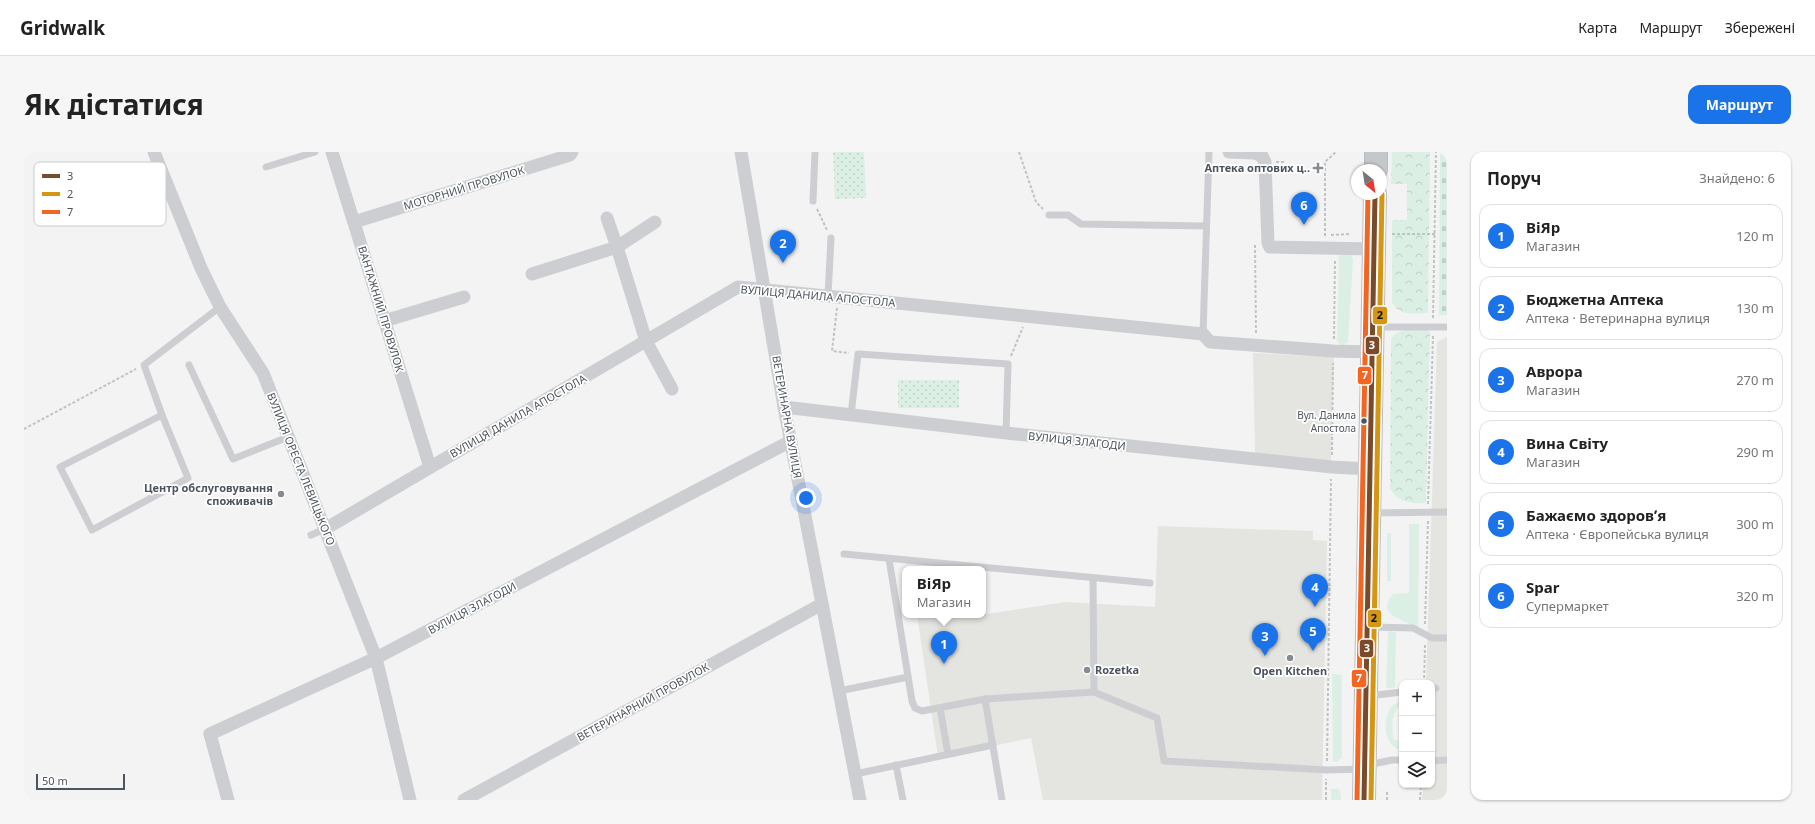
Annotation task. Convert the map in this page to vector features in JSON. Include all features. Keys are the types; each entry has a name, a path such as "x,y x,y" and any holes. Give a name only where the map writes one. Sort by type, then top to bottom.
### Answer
{"highway":[{"path":"1376,152 1376,164"},
{"path":"1364,800 1375,200"}],"street":[{"name":"ВУЛИЦЯ ОРЕСТА ЛЕВИЦЬКОГО","path":"154,152 158,162"},
{"name":"ВАНТАЖНИЙ ПРОВУЛОК","path":"332,152 430,467"},
{"name":"МОТОРНИЙ ПРОВУЛОК","path":"354,222 570,155 572,152"},
{"name":"ВЕТЕРИНАРНА ВУЛИЦЯ","path":"741,152 784,408 860,800"},
{"path":"1229,152 1263,154 1265,162 1268,243 1270,247 1374,249"},
{"name":"ВУЛИЦЯ ОРЕСТА ЛЕВИЦЬКОГО","path":"166,182 201,268 220,307 263,373 325,528 376,658 410,800"},
{"path":"607,218 646,341 672,389"},
{"path":"532,274 617,247 655,222"},
{"name":"ВУЛИЦЯ ДАНИЛА АПОСТОЛА","path":"325,528 738,287 1203,334 1210,342 1334,351 1372,352"},
{"path":"384,321 464,297"},
{"name":"ВУЛИЦЯ ЗЛАГОДИ","path":"784,408 1332,467 1370,469"},
{"name":"ВУЛИЦЯ ЗЛАГОДИ","path":"228,800 210,734 376,658 791,441"},
{"name":"ВЕТЕРИНАРНИЙ ПРОВУЛОК","path":"464,800 822,604"}],"lane":[{"path":"266,167 315,152"},
{"path":"813,201 815,152"},
{"path":"1203,334 1209,152"},
{"path":"1049,215 1068,215 1081,224 1206,226"},
{"path":"831,238 833,296"},
{"path":"162,415 60,467 92,530 188,478 162,415 144,365 220,307"},
{"path":"1373,326 1447,327"},
{"path":"850,415 858,354 1008,364 1006,433"},
{"path":"189,365 232,459 288,436"},
{"path":"1369,512 1447,512"},
{"path":"311,535 325,528"},
{"path":"844,554 964,566"},
{"path":"889,559 912,700 915,708 922,711 985,699 1094,692 1158,718 1164,761 1296,768 1327,768 1365,767 1392,760 1399,760"},
{"path":"986,568 1150,583"},
{"path":"1093,578 1094,692"},
{"path":"1367,627 1413,628 1432,638 1447,638"},
{"path":"839,691 908,677"},
{"path":"1366,696 1399,692"},
{"path":"985,699 1002,800"},
{"path":"940,708 948,754"},
{"path":"855,774 993,745"},
{"path":"1435,760 1447,760"},
{"path":"896,766 903,800"}],"path":[{"path":"1018,152 1036,202 1049,215"},
{"path":"1424,680 1436,152"},
{"path":"813,201 831,238"},
{"path":"1324,235 1351,234"},
{"path":"1392,234 1434,234"},
{"path":"1255,238 1256,346"},
{"path":"833,296 832,351 858,354"},
{"path":"1008,364 1027,316"},
{"path":"24,429 144,365"},
{"path":"1420,800 1421,788"},
{"path":"1386,800 1387,790"}],"shaded area":[{"path":"1447,337 1447,800 1422,800 1423,788 1435,788 1435,680 1426,680 1437,342"},
{"path":"1253,353 1334,357 1331,461 1255,454"},
{"path":"1158,526 1313,531 1313,540 1327,541 1322,800 1043,800 1031,738 938,757 917,618 986,618 986,614 1066,602 1155,607"}],"green space":[{"path":"833,152 864,152 866,198 835,199"},
{"path":"1392,152 1430,152 1428,313 1413,314 1403,312 1392,303 1392,220 1407,220 1407,184 1391,184"},
{"path":"1440,152 1447,152 1447,315 1439,315"},
{"path":"1339,252 1351,254 1353,260 1348,342 1343,345 1339,344 1337,340"},
{"path":"1403,330 1430,330 1426,503 1415,503 1405,501 1396,496 1390,488 1391,339 1394,335"},
{"path":"898,380 959,380 959,408 898,408"},
{"path":"1409,524 1419,524 1418,628 1393,616 1387,609 1388,601 1393,594 1409,593"},
{"path":"1387,533 1391,533 1391,581 1387,581"},
{"path":"1388,631 1396,632 1395,688 1386,688"},
{"path":"1332,674 1342,675 1342,758 1333,762"},
{"path":"1399,702 1399,707 1395,712 1392,724 1394,739 1399,742 1399,749 1391,744 1386,732 1386,718 1391,707"},
{"path":"1331,789 1338,789 1340,791 1341,800 1331,800"}],"transit line":[{"name":"7","path":"1357,800 1368,200"},
{"name":"3","path":"1364,800 1375,200"},
{"name":"2","path":"1371,800 1382,200"}],"place":[{"name":"Аптека оптових ц‥","path":"1318,168"},
{"name":"Spar","path":"1304,225"},
{"name":"Бюджетна Аптека","path":"783,263"},
{"name":"Вул. Данила Апостола","path":"1364,421"},
{"name":"Центр обслуговування споживачів","path":"281,494"},
{"name":"Вина Світу","path":"1315,607"},
{"name":"Бажаємо здоровʼя","path":"1313,651"},
{"name":"Аврора","path":"1265,656"},
{"name":"Open Kitchen","path":"1290,658"},
{"name":"ВіЯр","path":"944,664"},
{"name":"Rozetka","path":"1087,670"}]}
